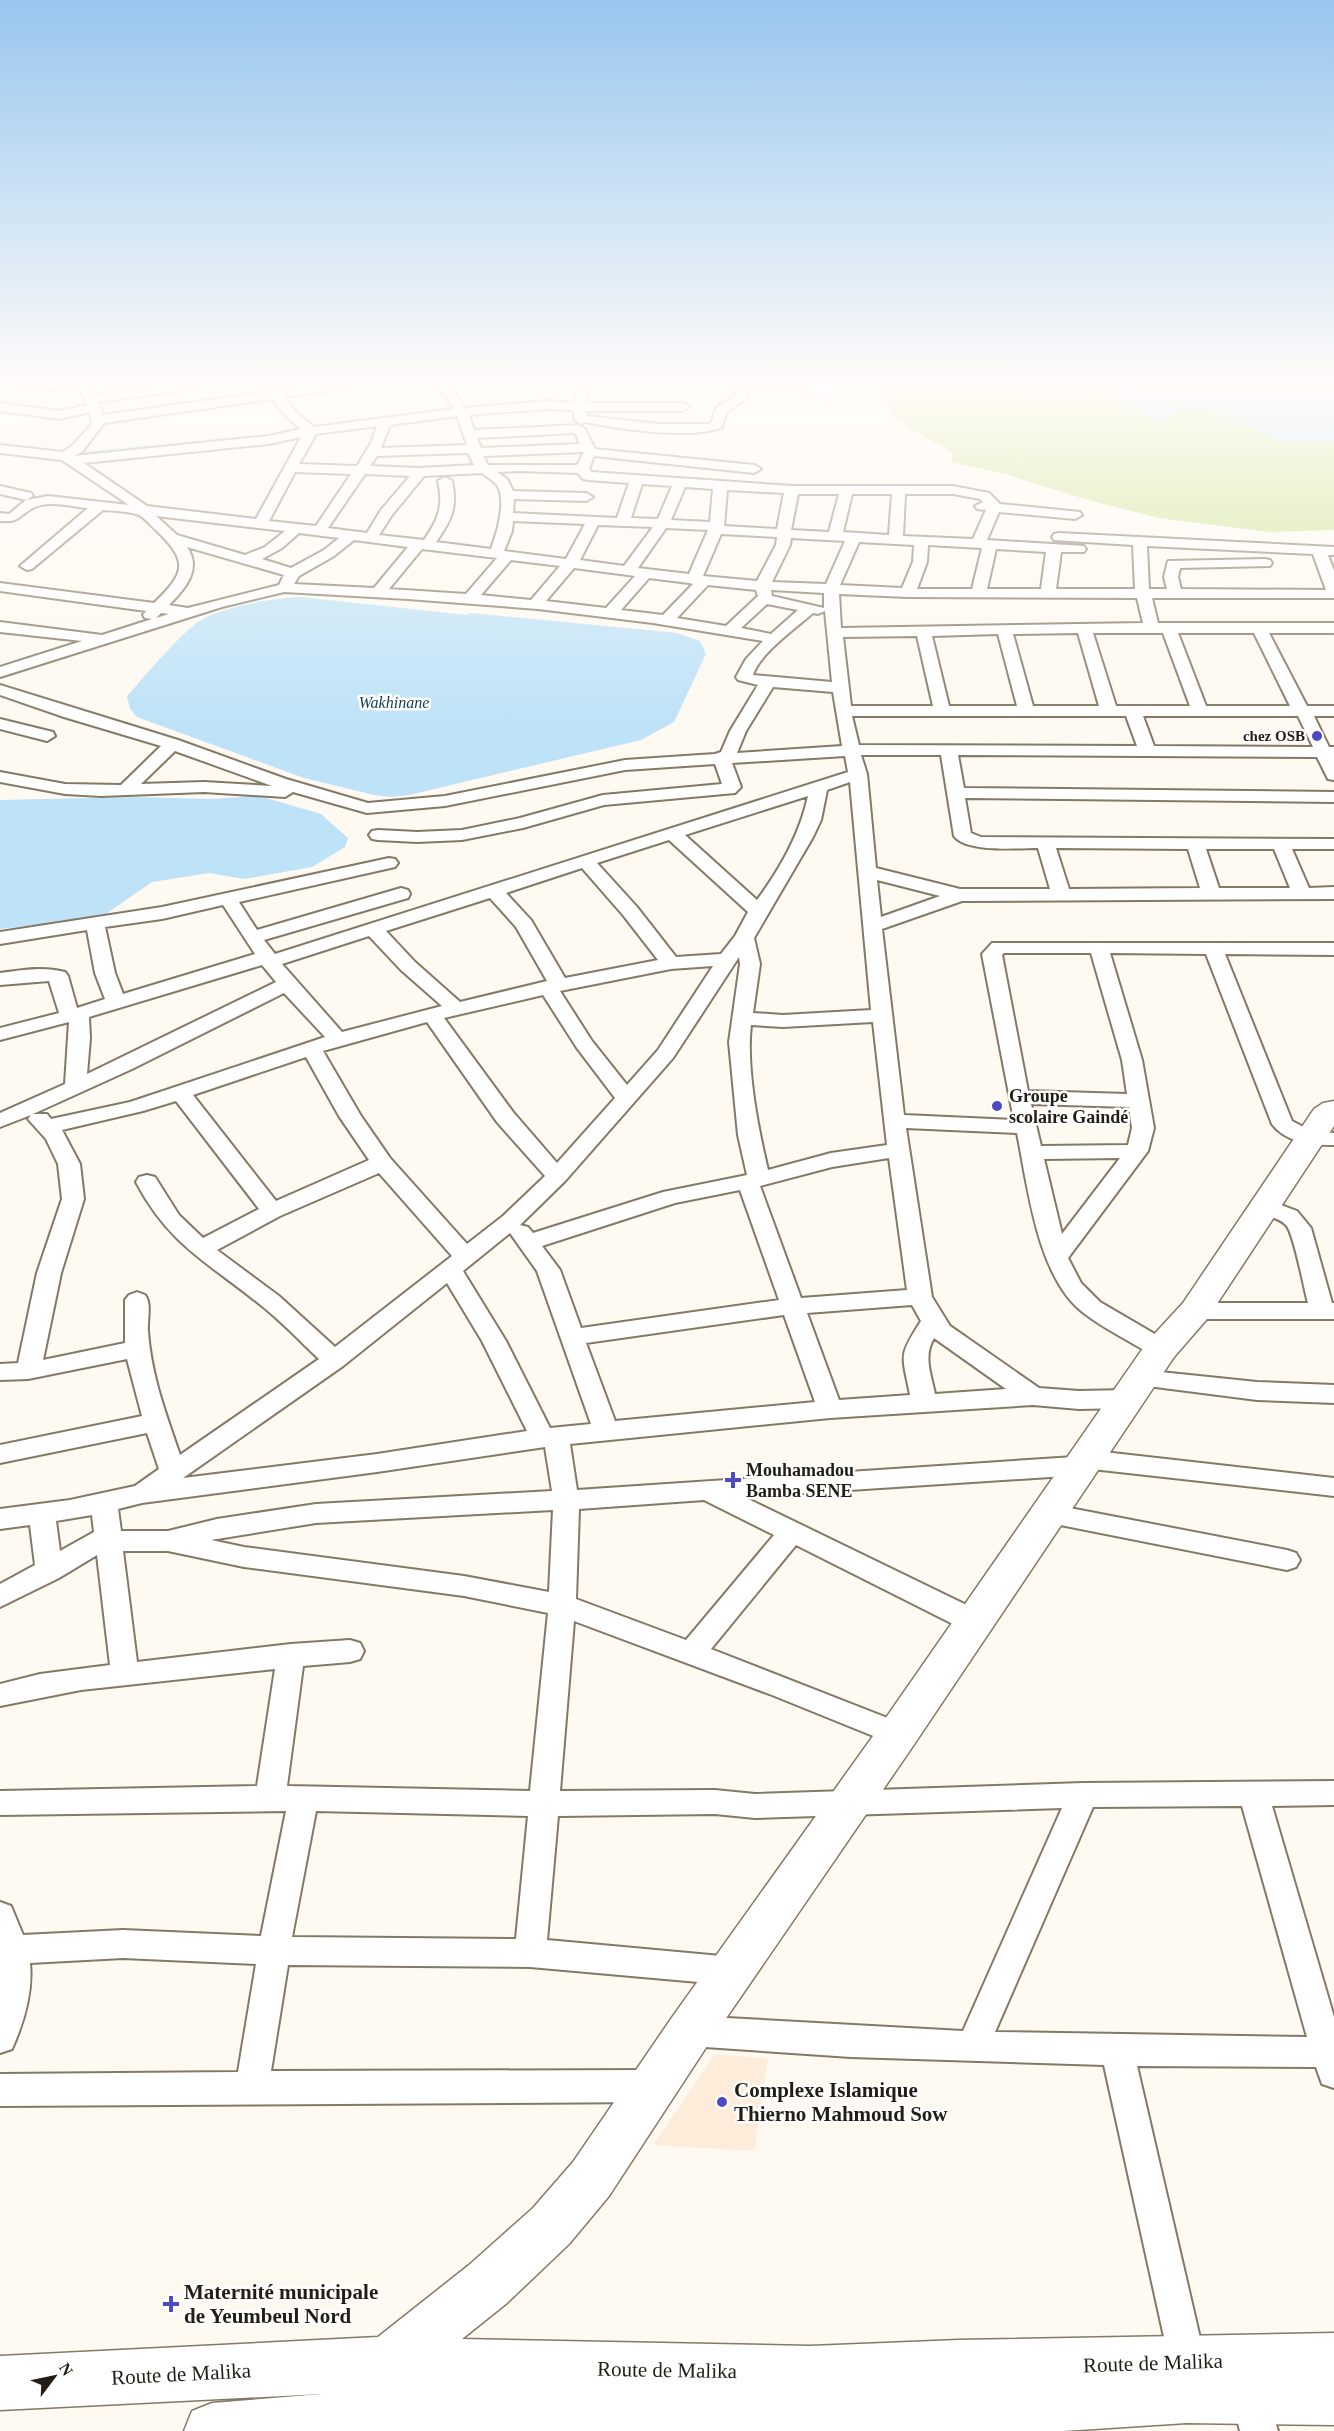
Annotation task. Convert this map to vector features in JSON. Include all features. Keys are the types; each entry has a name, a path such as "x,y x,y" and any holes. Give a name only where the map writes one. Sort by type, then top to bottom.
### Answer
{"main road":[{"path":"344,2420 388,2364 488,2284 551,2226 591,2179 690,2031 898,1734 1143,1376 1195,1311 1264,1206 1326,1129"},
{"name":"Route de Malika","path":"0,2383 388,2364 810,2373 959,2367 1334,2360"},
{"name":"Route de Malika","path":"212,2431 344,2420 628,2411 811,2422 1187,2396 1255,2414 1334,2398"}],"street":[{"path":"125,497 172,538 187,561 185,573 177,586 136,630"},
{"path":"260,525 275,497"},
{"path":"319,532 341,497"},
{"path":"371,537 386,513 401,497"},
{"path":"379,592 448,515 449,497"},
{"path":"471,598 502,554 508,497"},
{"path":"579,519 586,497"},
{"path":"622,522 630,497"},
{"path":"628,571 663,523 674,497"},
{"path":"666,621 699,580 717,528 721,497"},
{"path":"729,631 763,593 783,545 786,511 790,497"},
{"path":"835,536 845,497"},
{"path":"896,539 900,497"},
{"path":"914,497 1075,515"},
{"path":"4,521 38,500 140,509 699,580 763,593 809,609 832,611"},
{"path":"27,566 101,505"},
{"path":"980,592 985,540 995,506"},
{"path":"507,517 663,523 853,537 985,540 1079,548"},
{"path":"534,606 571,563 594,520"},
{"path":"199,546 222,536 241,522"},
{"path":"184,554 250,560 275,546 295,529"},
{"path":"284,588 293,573 329,553 351,535"},
{"path":"853,537 846,559 831,589 832,611 843,711 859,774 872,926 894,1121 920,1297 933,1321 961,1346 1033,1396"},
{"path":"172,538 293,573"},
{"path":"908,593 920,562 921,540"},
{"path":"985,540 1054,548 1079,548 1140,540 1327,557"},
{"path":"1140,540 1139,574 1152,628"},
{"path":"1048,592 1054,548"},
{"path":"763,593 831,589 908,593 1334,592 1327,557"},
{"path":"1175,592 1172,577 1173,564 1257,563 1327,557"},
{"path":"1257,563 1263,593"},
{"path":"610,613 645,574"},
{"path":"0,587 191,612"},
{"path":"5,669 191,612 284,588 471,598 610,613 775,639"},
{"path":"809,609 775,639 743,673 744,677 840,688"},
{"path":"0,627 104,639"},
{"path":"834,633 1084,628 1334,628"},
{"path":"1084,628 1109,711"},
{"path":"1169,628 1200,711"},
{"path":"1259,628 1302,711 1329,752 1334,775"},
{"path":"1004,630 1026,711"},
{"path":"924,633 942,711"},
{"path":"378,835 417,837 462,835 524,822 603,800 729,789 732,787 724,757 769,681"},
{"path":"0,690 70,714 172,744 316,794 366,808 445,801 625,765 724,757 853,750 1329,752"},
{"path":"843,711 1334,711"},
{"path":"1133,712 1147,751"},
{"path":"0,724 47,736"},
{"path":"126,789 172,744"},
{"path":"949,752 963,836 970,840 979,842 1334,844"},
{"path":"0,1034 268,960 494,891 859,774"},
{"path":"0,777 65,789 204,787 316,794"},
{"path":"142,1494 334,1360 511,1221 557,1176 666,1054 727,959 744,938 804,837 812,820 819,786"},
{"path":"0,794 47,793 65,789"},
{"path":"956,793 1334,797"},
{"path":"366,808 410,916"},
{"path":"673,834 758,911"},
{"path":"1045,842 1060,894"},
{"path":"1195,843 1211,893"},
{"path":"1280,843 1302,893"},
{"path":"585,861 630,911 670,963"},
{"path":"0,938 95,924 228,899 389,863"},
{"path":"869,872 960,895 1334,893"},
{"path":"494,891 524,924 584,1044 626,1098"},
{"path":"252,937 401,894"},
{"path":"872,926 960,895"},
{"path":"228,899 268,960 338,1039"},
{"path":"95,924 105,973 116,1001"},
{"path":"372,928 408,966 457,1008"},
{"path":"744,938 750,964 739,1042 754,1180 792,1306 830,1409"},
{"path":"1143,1376 1092,1308 1072,1287 1056,1258 1018,1096 993,951 999,947 1213,948 1332,953"},
{"path":"1056,1258 1137,1151 1143,1128 1132,1060 1099,948"},
{"path":"1213,948 1283,1124 1293,1132 1326,1129"},
{"path":"46,1127 136,1107 311,1047 457,1008 670,963 727,959"},
{"path":"0,979 40,974 58,975 63,998 74,1015 80,1038 75,1088"},
{"path":"0,1121 75,1088 287,984"},
{"path":"432,1015 505,1117 557,1176"},
{"path":"742,1018 783,1021 883,1015"},
{"path":"311,1047 350,1116 382,1163 457,1262 494,1341 549,1436 566,1500 562,1605 530,1953"},
{"path":"180,1092 272,1211"},
{"path":"1018,1096 1138,1101"},
{"path":"28,1371 49,1273 73,1199 69,1164 56,1136 30,1108"},
{"path":"894,1121 1025,1127"},
{"path":"529,1242 671,1197 754,1180 831,1160 898,1150"},
{"path":"1030,1153 1137,1151"},
{"path":"200,1249 272,1211 382,1163"},
{"path":"147,1182 168,1217 200,1249 270,1300 334,1360"},
{"path":"1195,1311 1328,1311 1300,1228 1293,1218 1284,1212 1264,1206"},
{"path":"511,1221 548,1270 606,1430"},
{"path":"572,1337 792,1306 920,1297"},
{"path":"137,1300 136,1349 156,1422 173,1471"},
{"path":"924,1401 915,1357 916,1348 933,1321"},
{"path":"0,1372 28,1371 136,1349"},
{"path":"0,1519 42,1514 142,1494 377,1463 549,1436 924,1401 1033,1396 1079,1400 1143,1376 1257,1391 1334,1394"},
{"path":"0,1454 156,1422"},
{"path":"168,1541 243,1522 314,1513 566,1500 1084,1463 1334,1487"},
{"path":"707,1490 975,1622"},
{"path":"104,1502 125,1675"},
{"path":"42,1514 49,1571"},
{"path":"1050,1514 1287,1560"},
{"path":"692,1652 792,1532"},
{"path":"0,1597 109,1538 168,1541 244,1557 464,1586 562,1605 692,1652 898,1734"},
{"path":"0,1695 40,1686 125,1675 291,1655 350,1651"},
{"path":"270,1798 291,1655"},
{"path":"0,1803 303,1798 543,1804 715,1802 755,1806 1083,1795 1334,1793"},
{"path":"973,2046 1083,1795"},
{"path":"690,2031 827,2042 1332,2059 1254,1795"},
{"path":"252,2087 274,1951 303,1798"},
{"path":"0,1916 16,1964 12,2002 0,2038"},
{"path":"12,1950 123,1944 274,1951 530,1953 732,1971"},
{"path":"1117,2051 1188,2364"},
{"path":"0,2091 252,2087 653,2086"}],"shaded area":[{"name":"Complexe Islamique Thierno Mahmoud Sow","path":"715,2054 768,2059 754,2151 653,2145"}],"green space":[{"path":"1080,497 1334,497 1334,530 1269,532 1159,518"}],"water":[{"name":"Wakhinane","path":"301,597 467,615 471,613 677,633 700,641 706,654 674,722 641,740 409,795 391,797 304,778 137,717 130,709 127,696 176,641 194,625 230,608 276,599"},
{"path":"259,796 321,814 348,838 345,847 312,867 244,879 209,873 152,882 100,918 0,929 0,800 135,797 210,799"}],"place":[{"name":"chez OSB","path":"1317,736"},
{"name":"Groupe scolaire Gaindé","path":"997,1106"},
{"name":"Mouhamadou Bamba SENE","path":"733,1480"},
{"name":"Complexe Islamique Thierno Mahmoud Sow","path":"722,2102"},
{"name":"Maternité municipale de Yeumbeul Nord","path":"171,2304"}]}
